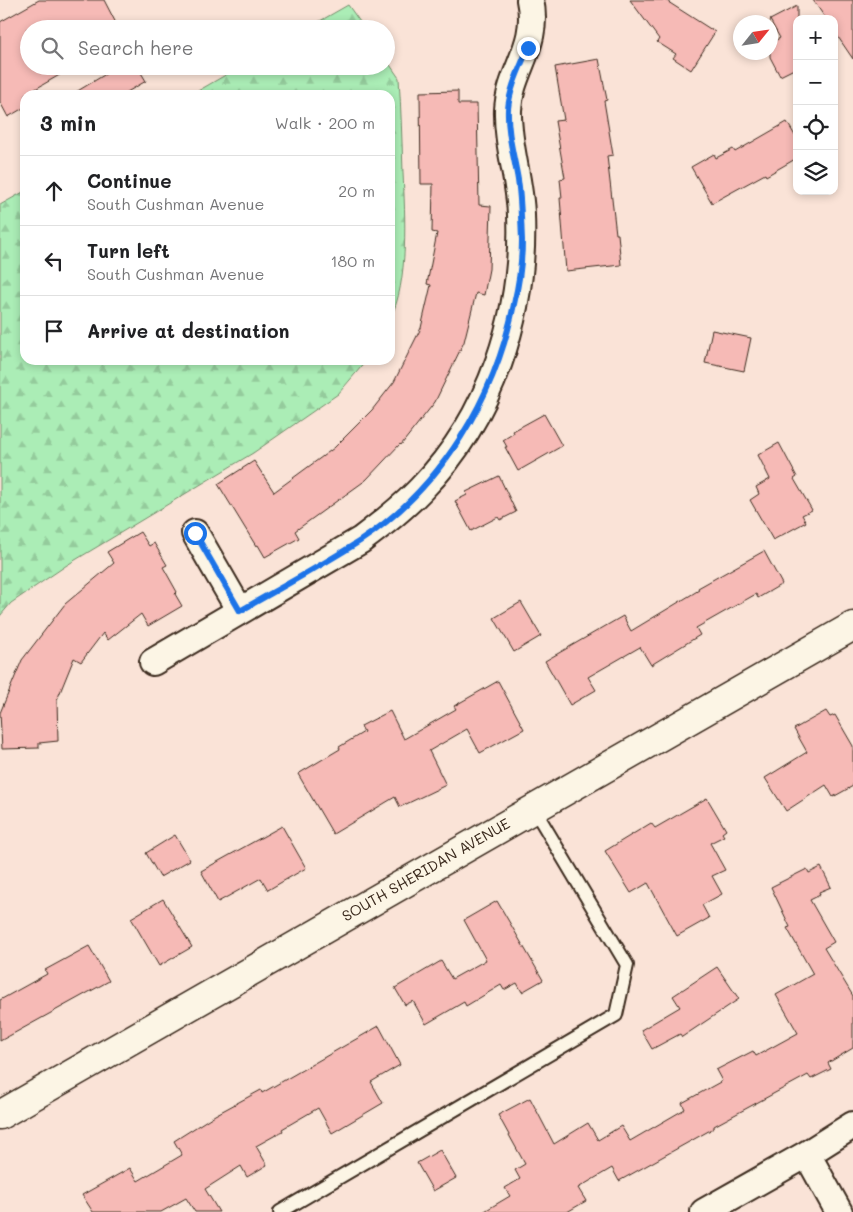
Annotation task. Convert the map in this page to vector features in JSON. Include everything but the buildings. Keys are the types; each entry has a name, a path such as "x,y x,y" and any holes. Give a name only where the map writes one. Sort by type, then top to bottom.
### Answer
{"street":[{"path":"153,662 361,540 391,517 422,488 464,434 491,382 508,333 518,285 522,248 521,214 518,179 509,136 508,108 512,88 528,48 532,28 530,0"},
{"path":"195,533 240,611"},
{"name":"SOUTH SHERIDAN AVENUE","path":"0,1115 853,626"},
{"path":"704,1212 807,1154 853,1125"},
{"path":"807,1154 839,1212"}],"lane":[{"path":"280,1212 616,1016 627,965 534,808"}],"green space":[{"path":"348,5 359,20 322,20"},
{"path":"395,72 399,78 401,113 404,248 403,268 395,306 395,90 200,90 225,75 395,75"},
{"path":"20,194 20,365 363,365 338,394 253,453 67,565 11,603 0,616 0,205"}],"route":[{"path":"195,533 240,611 361,540 391,517 422,488 464,434 495,373 508,333 518,285 522,248 521,214 518,179 509,136 508,108 512,88 528,48"}]}
